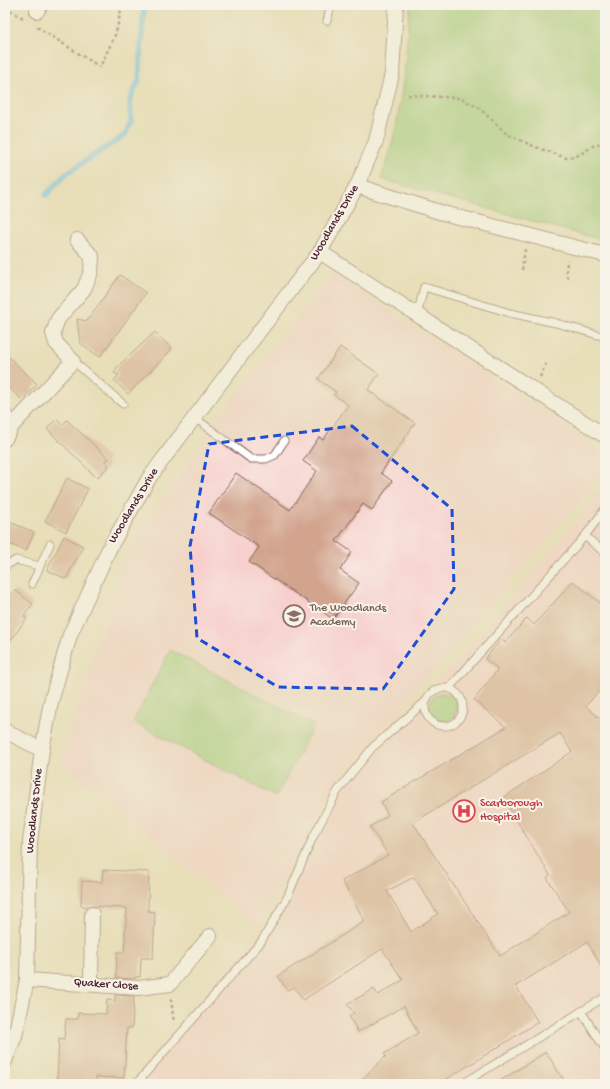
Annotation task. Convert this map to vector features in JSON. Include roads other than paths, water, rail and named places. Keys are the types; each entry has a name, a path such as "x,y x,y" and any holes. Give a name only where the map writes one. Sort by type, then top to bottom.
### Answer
{"street":[{"name":"Woodlands Drive","path":"5,1061 15,1036 27,980 30,842 42,750 51,702 70,635 109,549 149,478 320,252 357,186 376,141 392,74 396,5"},
{"path":"357,186 443,212 605,255"},
{"path":"5,440 9,421 74,362 56,343 53,333 58,319 84,288 91,272 92,256 77,240"},
{"path":"320,252 605,436"},
{"path":"5,731 42,750"},
{"path":"91,984 92,914"},
{"name":"Quaker Close","path":"27,980 138,988 170,984 210,936"}],"lane":[{"path":"327,21 332,5"},
{"path":"417,316 424,287 510,313 556,323 605,337"},
{"path":"74,362 123,404"},
{"path":"195,418 251,459 266,459 275,455 284,441"},
{"path":"449,688 585,536 605,508"},
{"path":"585,536 605,553"},
{"path":"32,584 50,544"},
{"path":"5,566 16,560 39,566"},
{"path":"136,1084 261,942 287,898 313,836 337,792 373,747 425,702 429,694 436,689 449,688 453,690 461,699 463,708 459,719 454,723 447,726 439,725 431,721 426,716 425,702"},
{"path":"462,1084 605,997"},
{"path":"581,1011 605,1049"}],"waterway":[{"path":"46,195 67,173 125,135 131,121 130,100 139,80 144,5"}],"place":[{"name":"The Woodlands Academy","path":"294,616"},
{"name":"Scarborough Hospital","path":"464,811"}]}
